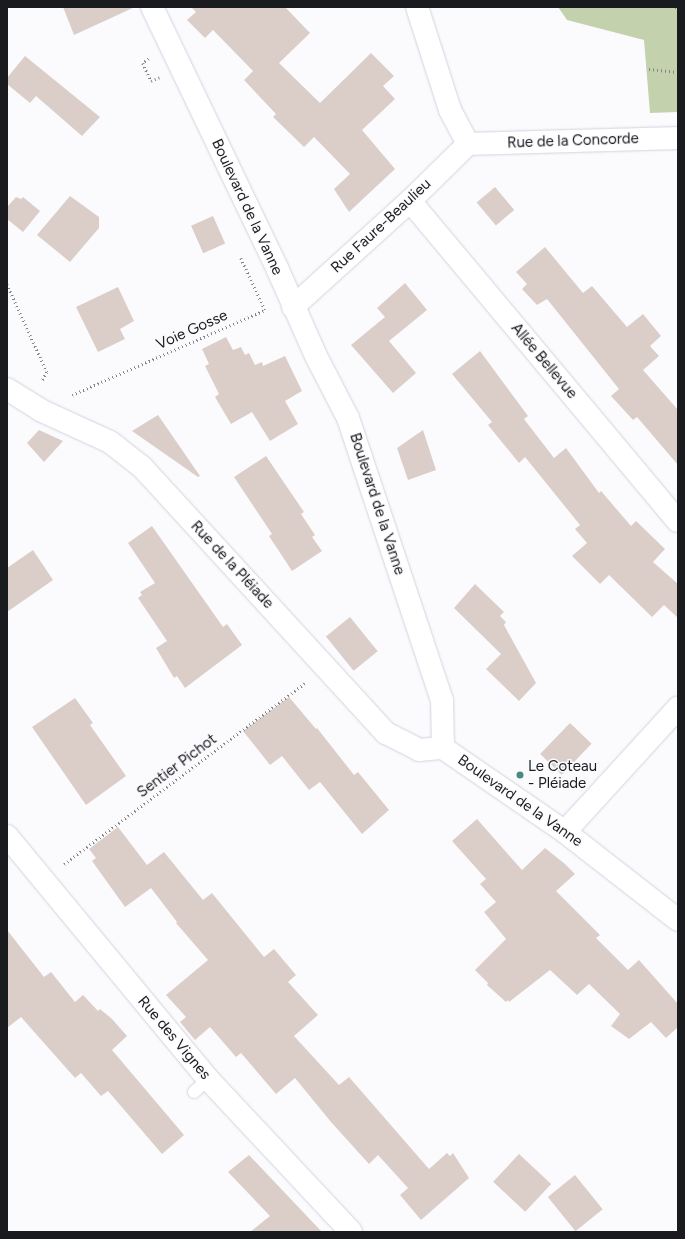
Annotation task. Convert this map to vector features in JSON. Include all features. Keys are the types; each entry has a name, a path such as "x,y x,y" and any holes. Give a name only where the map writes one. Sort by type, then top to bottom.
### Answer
{"street":[{"name":"Boulevard de la Vanne","path":"152,7 277,268 293,307 348,418 442,700 443,748 565,832 678,920"},
{"path":"417,7 450,110 468,144"},
{"name":"Rue de la Concorde","path":"468,144 678,138"},
{"name":"Rue Faure-Beaulieu","path":"293,307 410,200 468,144"},
{"name":"Allée Bellevue","path":"410,200 678,521"},
{"name":"Rue de la Pléiade","path":"7,389 40,410 110,442 142,467 386,733 420,750 443,748"},
{"path":"571,825 678,708"},
{"name":"Rue des Vignes","path":"7,836 201,1085 351,1232"}],"path":[{"path":"150,58 143,63 151,81 162,76"},
{"path":"649,69 678,72"},
{"path":"7,284 47,372 40,386"},
{"name":"Voie Gosse","path":"71,395 265,310 269,316"},
{"name":"Sentier Pichot","path":"63,865 309,680"}],"green space":[{"path":"558,7 678,7 678,112 650,113 644,40 567,20"}],"building":[{"path":"63,7 135,7 74,35"},
{"path":"191,7 285,7 310,33 279,63 320,103 371,53 394,76 383,86 395,99 362,130 395,169 349,212 334,189 350,174 314,137 304,147 273,117 276,114 244,80 253,71 213,30 205,38 187,20 196,12"},
{"path":"25,56 100,117 82,136 36,96 30,103 7,84 7,78"},
{"path":"495,187 514,210 496,225 477,202"},
{"path":"70,196 99,217 99,228 70,262 37,235"},
{"path":"16,197 21,199 23,197 40,211 23,232 7,219 7,207"},
{"path":"213,216 225,243 203,253 191,226"},
{"path":"545,247 583,293 592,286 627,327 643,314 661,336 650,346 659,356 643,370 678,410 678,465 637,417 633,420 611,396 619,389 547,299 537,305 522,289 527,284 516,272"},
{"path":"405,283 427,310 389,341 416,373 393,393 351,345 385,317 377,308"},
{"path":"118,287 134,321 120,329 125,339 98,352 76,307"},
{"path":"226,337 233,350 241,347 245,355 249,353 255,365 262,362 263,366 285,356 302,391 285,401 298,424 270,441 252,412 231,424 215,397 219,394 205,366 209,364 202,349"},
{"path":"480,351 528,416 524,419 554,458 566,448 599,493 601,491 631,526 636,521 665,549 653,562 678,584 678,618 664,605 652,617 609,575 600,584 572,556 587,543 575,529 580,525 525,457 519,463 488,425 492,422 452,374"},
{"path":"158,415 200,476 198,477 132,431"},
{"path":"39,430 63,441 44,462 27,443"},
{"path":"423,430 436,470 408,480 397,448"},
{"path":"266,456 304,512 301,514 315,535 312,537 322,551 292,571 269,536 272,534 234,477"},
{"path":"152,526 223,627 227,624 242,645 185,688 177,676 174,678 156,648 167,641 138,598 142,595 140,592 155,583 128,543"},
{"path":"33,550 53,580 7,612 7,568"},
{"path":"475,584 504,612 500,616 506,622 504,625 536,683 519,701 486,669 501,654 454,608"},
{"path":"350,617 378,651 354,671 326,637"},
{"path":"289,697 316,729 317,728 354,775 358,772 389,810 362,834 320,782 309,790 282,756 270,765 243,731"},
{"path":"75,698 93,723 90,725 126,776 86,805 32,727"},
{"path":"570,723 592,744 562,775 540,754"},
{"path":"477,819 522,870 545,848 575,874 556,891 600,935 596,938 628,970 639,960 678,1004 678,1027 666,1038 651,1022 629,1039 611,1026 620,1014 589,984 577,995 550,970 509,1002 508,1000 506,1002 487,985 488,983 475,970 506,939 484,912 496,902 480,884 486,879 452,841"},
{"path":"118,827 147,865 164,852 203,900 212,893 264,957 274,949 296,975 288,982 318,1015 294,1036 339,1085 349,1077 429,1169 447,1153 450,1156 453,1153 469,1178 421,1220 400,1195 408,1188 378,1155 369,1164 331,1122 295,1078 276,1094 241,1053 236,1057 210,1027 195,1040 180,1022 186,1017 166,995 208,960 176,923 177,922 151,888 125,907 92,861 96,858 89,849"},
{"path":"7,930 44,977 51,972 75,1002 83,995 98,1011 100,1009 112,1019 127,1036 112,1050 184,1135 162,1154 108,1091 101,1096 81,1073 75,1078 21,1017 7,1028"},
{"path":"519,1154 551,1184 525,1212 493,1182"},
{"path":"249,1155 322,1232 250,1232 270,1216 228,1172"},
{"path":"575,1175 603,1209 575,1231 548,1197"}],"place":[{"name":"Le Coteau - Pléiade","path":"520,775"}]}
